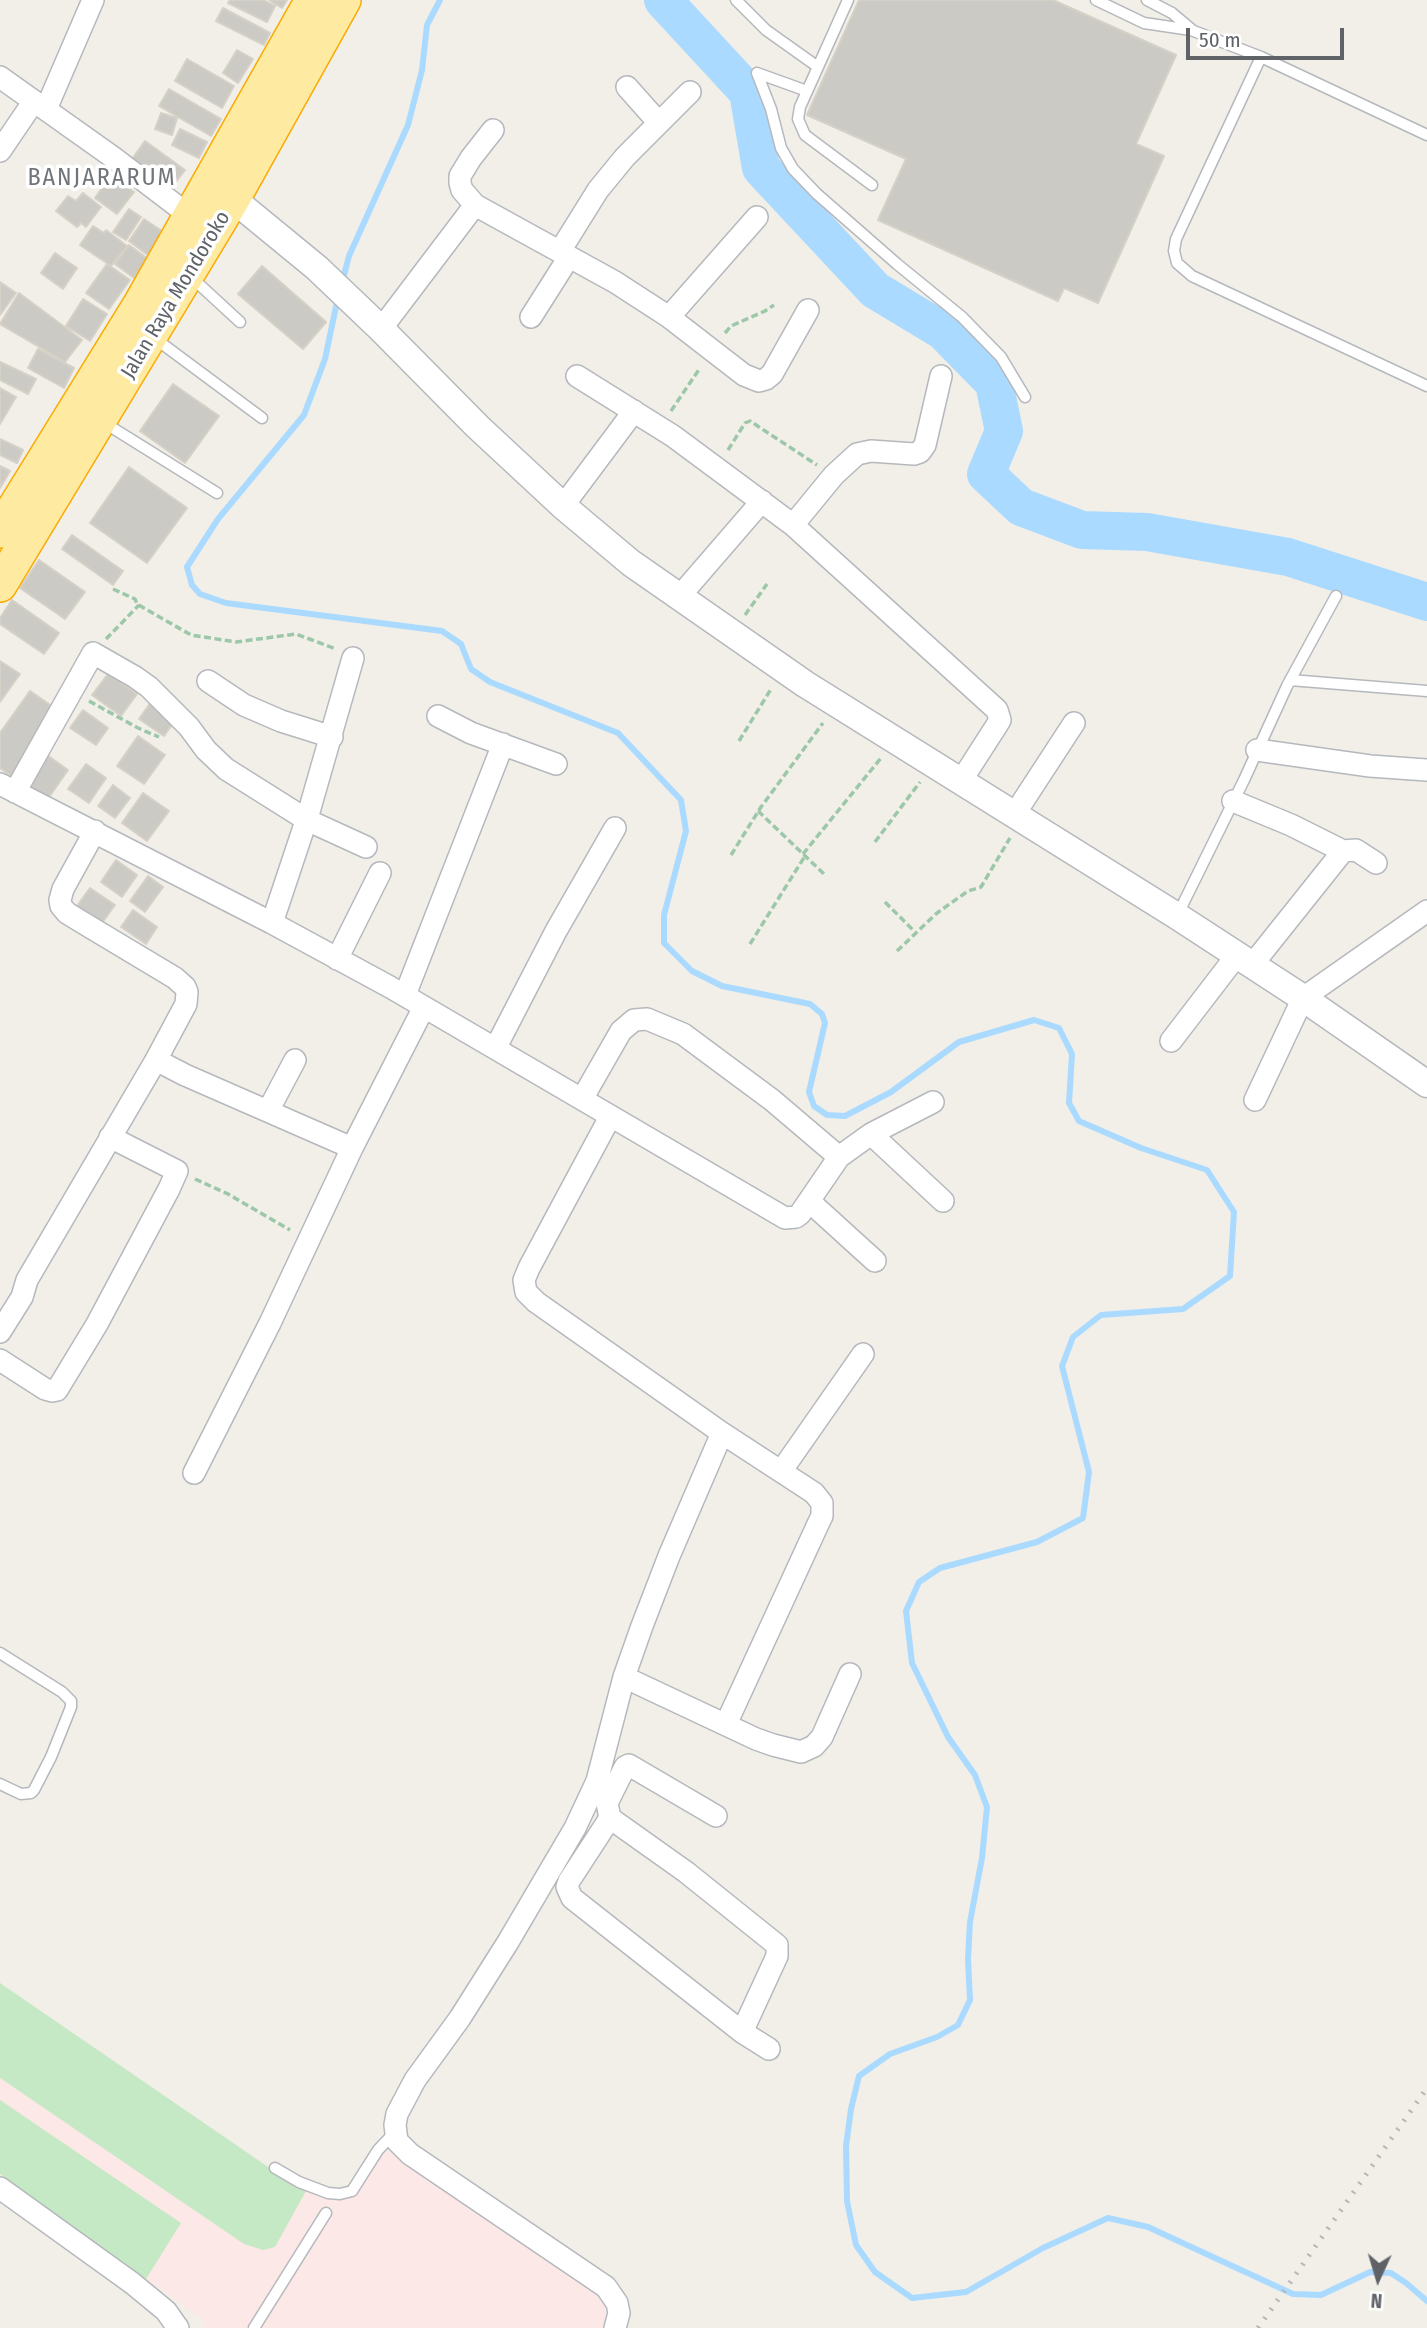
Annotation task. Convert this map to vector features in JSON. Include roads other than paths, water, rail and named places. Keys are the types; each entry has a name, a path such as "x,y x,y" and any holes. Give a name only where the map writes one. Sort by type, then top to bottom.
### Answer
{"highway":[{"name":"Jalan Raya Mondoroko","path":"0,531 139,306 312,0"},
{"name":"Jalan Raya Mondoroko","path":"0,585 233,199 344,0"}],"street":[{"path":"0,151 40,105 93,0"},
{"path":"0,77 190,216"},
{"path":"627,87 659,123"},
{"path":"531,317 598,190 625,157 690,92"},
{"path":"493,130 460,176 462,190 475,205 615,282 669,317 744,375 759,381 772,374 807,310"},
{"path":"233,199 317,268 478,427 563,506 631,563 784,670 1177,916 1303,998 1427,1084"},
{"path":"381,329 475,205"},
{"path":"669,317 757,217"},
{"path":"577,376 717,467 793,525 998,710 997,725 961,781"},
{"path":"793,525 834,475 857,454 872,451 914,454 920,452 925,445 941,376"},
{"path":"563,506 634,411"},
{"path":"679,597 762,501"},
{"path":"366,847 307,821 226,769 149,687 93,653 72,692 7,788 272,923 405,995 785,1218 796,1217 810,1202 839,1157 871,1133 933,1102"},
{"path":"272,923 307,821 353,658"},
{"path":"208,681 244,705 281,721 332,737"},
{"path":"438,716 471,733 556,764"},
{"path":"1018,817 1074,723"},
{"path":"405,995 503,744"},
{"path":"1256,750 1336,762 1427,770"},
{"path":"1233,802 1291,825 1343,850 1356,850 1376,863"},
{"path":"496,1047 556,931 615,828"},
{"path":"0,1332 22,1297 27,1280 184,1010 187,998 185,987 175,978 67,913 61,906 60,895 95,831"},
{"path":"1171,1041 1343,850"},
{"path":"337,959 380,873"},
{"path":"1255,1100 1303,998 1427,911"},
{"path":"194,1473 270,1323 352,1148 424,1007"},
{"path":"582,1099 621,1031 634,1020 647,1019 683,1034 772,1100 839,1157"},
{"path":"156,1060 352,1148"},
{"path":"268,1111 295,1060"},
{"path":"610,1117 529,1268 524,1280 526,1292 536,1302 722,1433 782,1470 819,1497 822,1503 822,1516 726,1724"},
{"path":"871,1133 943,1201"},
{"path":"0,1360 46,1390 57,1390 97,1324 177,1171 110,1137"},
{"path":"810,1202 875,1261"},
{"path":"782,1470 863,1354"},
{"path":"722,1433 669,1556 624,1677 597,1781 575,1828 568,1887 572,1898 742,2032 769,2049"},
{"path":"624,1677 773,1745 792,1751 808,1750 822,1737 850,1674"},
{"path":"716,1816 629,1765 607,1803 610,1818 686,1872 777,1945 777,1955 742,2032"},
{"path":"610,1818 594,1840 570,1859 508,1942 460,2018 415,2080 397,2114 394,2133 397,2141 410,2154 606,2287 617,2303 619,2313 615,2328"},
{"path":"575,1828 594,1840"},
{"path":"0,2188 132,2283 166,2311 178,2328"}],"lane":[{"path":"736,0 766,30 818,67"},
{"path":"848,0 800,107 799,119 805,135 872,185"},
{"path":"1096,0 1144,23 1191,30 1261,57 1427,135"},
{"path":"1147,0 1172,13 1191,30"},
{"path":"1261,57 1176,239 1174,251 1177,262 1192,276 1427,386"},
{"path":"807,92 757,73 786,159 817,194 962,317 1001,356 1025,397"},
{"path":"187,274 240,322"},
{"path":"151,335 262,418"},
{"path":"101,420 217,492"},
{"path":"1177,916 1290,680 1336,596"},
{"path":"1290,680 1427,691"},
{"path":"0,1653 62,1692 71,1701 51,1757 34,1790 21,1794 0,1784"},
{"path":"275,2168 299,2182 328,2193 352,2191 378,2150 394,2133"},
{"path":"254,2328 326,2213"}],"waterway":[{"path":"342,283 349,256 408,125 422,70 427,25 440,0"},
{"path":"663,0 748,92 761,168 875,290 943,331 994,383 1004,431 986,474 1021,507 1082,530 1147,532 1288,557 1427,602"},
{"path":"338,297 325,359 304,415 218,519 187,567 192,585 200,594 226,603 442,631 461,644 471,669 490,682 618,733 681,800 686,831 664,915 664,943 692,971 722,986 810,1004 822,1014 825,1023 809,1092 814,1106 827,1115 845,1116 891,1092 959,1042 1034,1020 1059,1028 1072,1054 1069,1103 1079,1121 1141,1148 1207,1170 1234,1212 1230,1276 1183,1309 1101,1315 1073,1337 1062,1366 1089,1472 1083,1518 1037,1542 940,1568 919,1582 906,1611 912,1663 948,1737 975,1775 987,1807 982,1858 970,1922 970,2000 958,2025 937,2037 890,2054 859,2076 846,2146 847,2201 856,2245 875,2272 912,2298 966,2292 1043,2248 1108,2218 1148,2227 1293,2294 1321,2295 1370,2272 1391,2273 1427,2301"}],"railway":[{"path":"1258,2328 1427,2088"}],"district":[{"name":"BANJARARUM","path":"102,178"}]}
